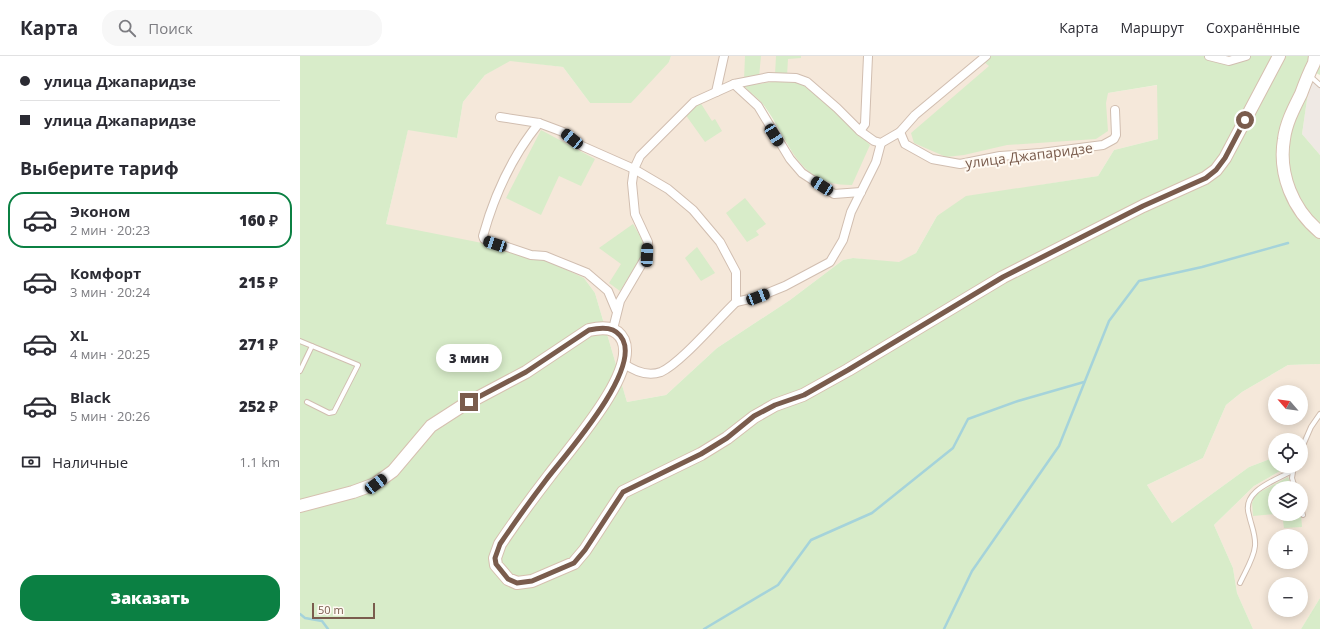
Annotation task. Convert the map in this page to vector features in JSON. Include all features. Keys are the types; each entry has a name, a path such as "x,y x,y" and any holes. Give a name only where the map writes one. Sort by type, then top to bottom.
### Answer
{"street":[{"path":"716,92 724,56"},
{"path":"860,131 865,124 868,56"},
{"path":"623,364 641,373 660,372 674,363 736,302 758,297 784,286 830,262 843,240 851,212 876,162 881,143 900,132 916,115 986,56"},
{"path":"1209,56 1229,61 1246,56"},
{"path":"300,506 353,492 376,484 392,471 431,426 448,414 526,372 589,330 600,328 613,329 620,333 625,344 623,364 614,383 590,426 554,470 500,544 495,558 496,564 508,579 517,583 532,581 574,563 585,550 623,492 634,485 701,454 727,438 754,416 775,405 804,395 1003,277 1143,206 1206,178 1216,170 1225,158 1279,56"},
{"path":"1315,56 1314,63 1290,118 1284,140 1284,162 1287,184 1296,204 1310,224 1320,232"},
{"path":"613,329 616,310 620,301 647,255 648,242 635,214 632,183 634,169 640,156 694,102 734,84 769,78 796,78 807,82 837,108 860,131 874,141 881,143"},
{"path":"734,84 758,106 790,159 802,173 834,194 861,192"},
{"name":"улица Джапаридзе","path":"900,132 905,144 932,159 960,164 1000,156 1040,154 1103,145 1114,139 1116,135 1115,110"},
{"path":"500,117 539,123 563,132 582,146 634,169 668,190 693,210 720,242 736,272 736,302"},
{"path":"539,123 523,143 493,206 483,236 484,239 531,255 545,256 587,273 608,291 616,310"}],"lane":[{"path":"1308,74 1320,85"},
{"path":"300,341 358,365 334,412 329,413 307,402"},
{"path":"300,371 312,346"},
{"path":"1308,435 1320,414"},
{"path":"1240,583 1254,551 1255,544 1254,533 1246,507 1249,499 1254,492 1288,473"}],"shaded area":[{"path":"671,56 981,56 1108,93 1158,85 1158,139 1114,150 1098,176 1041,185 937,216 916,253 899,263 853,258 843,260 790,300 717,348 666,395 627,402 595,293 584,278 386,224 408,129 457,138 463,102 485,75 510,60 563,67 590,103 669,62","holes":["762,104 852,185 790,150"]},
{"path":"1312,81 1320,88 1320,155 1302,134 1309,86"},
{"path":"1320,364 1320,598 1301,629 1253,629 1237,593 1233,568 1214,525 1254,486 1277,473 1308,473 1308,433 1268,433 1268,460 1249,467 1172,523 1147,485 1203,458 1226,405 1242,392 1288,365"}],"green space":[{"path":"300,56 671,56 669,62 631,103 590,103 563,67 510,61 485,75 463,102 457,138 408,130 386,224 528,252 584,278 595,293 627,402 666,395 717,348 790,300 843,260 853,258 899,262 916,253 937,216 966,196 1098,176 1114,150 1158,139 1157,85 1108,93 1106,103 1108,131 1096,139 1007,145 964,155 946,157 914,143 911,133 989,66 979,58 981,56 1320,56 1320,75 1316,73 1309,86 1302,134 1320,155 1320,364 1288,365 1242,392 1226,405 1203,458 1147,485 1172,523 1249,467 1268,460 1268,473 1277,473 1254,486 1214,525 1233,568 1237,593 1253,629 300,629"},
{"path":"745,56 761,56 759,77 744,80"},
{"path":"776,56 801,56 801,58 788,59 787,76 775,75"},
{"path":"772,82 799,82 835,110 870,145 852,185 833,183 818,178 806,169 796,158 762,103 744,86"},
{"path":"700,102 712,121 715,119 722,131 705,142 685,114"},
{"path":"541,130 595,159 581,186 559,176 541,215 506,198"},
{"path":"745,198 766,224 756,231 759,235 747,242 726,213"},
{"path":"633,224 643,241 641,257 620,291 609,283 621,264 599,248"},
{"path":"697,247 715,273 701,281 685,258"},
{"path":"1288,477 1290,481 1280,481"},
{"path":"1268,488 1268,515 1253,516 1252,503 1256,494"},
{"path":"1283,521 1302,521 1302,527 1284,528"},
{"path":"1320,598 1320,629 1301,629"}],"waterway":[{"path":"944,629 972,571 1059,446 1109,321 1139,281 1202,267 1288,243"},
{"path":"704,629 778,585 811,540 872,513 953,448 968,419 1018,401 1084,382"},
{"path":"300,614 305,618 322,621 328,629"}],"route":[{"path":"469,402 526,372 573,339 589,330 600,328 613,329 620,333 625,344 623,364 590,426 525,508 500,544 495,558 496,564 502,573 508,579 517,583 532,581 574,563 585,550 594,534 623,492 634,485 701,454 727,438 754,416 775,405 804,395 1003,277 1049,253 1113,223 1143,206 1206,178 1216,170 1225,158 1245,120"}]}
